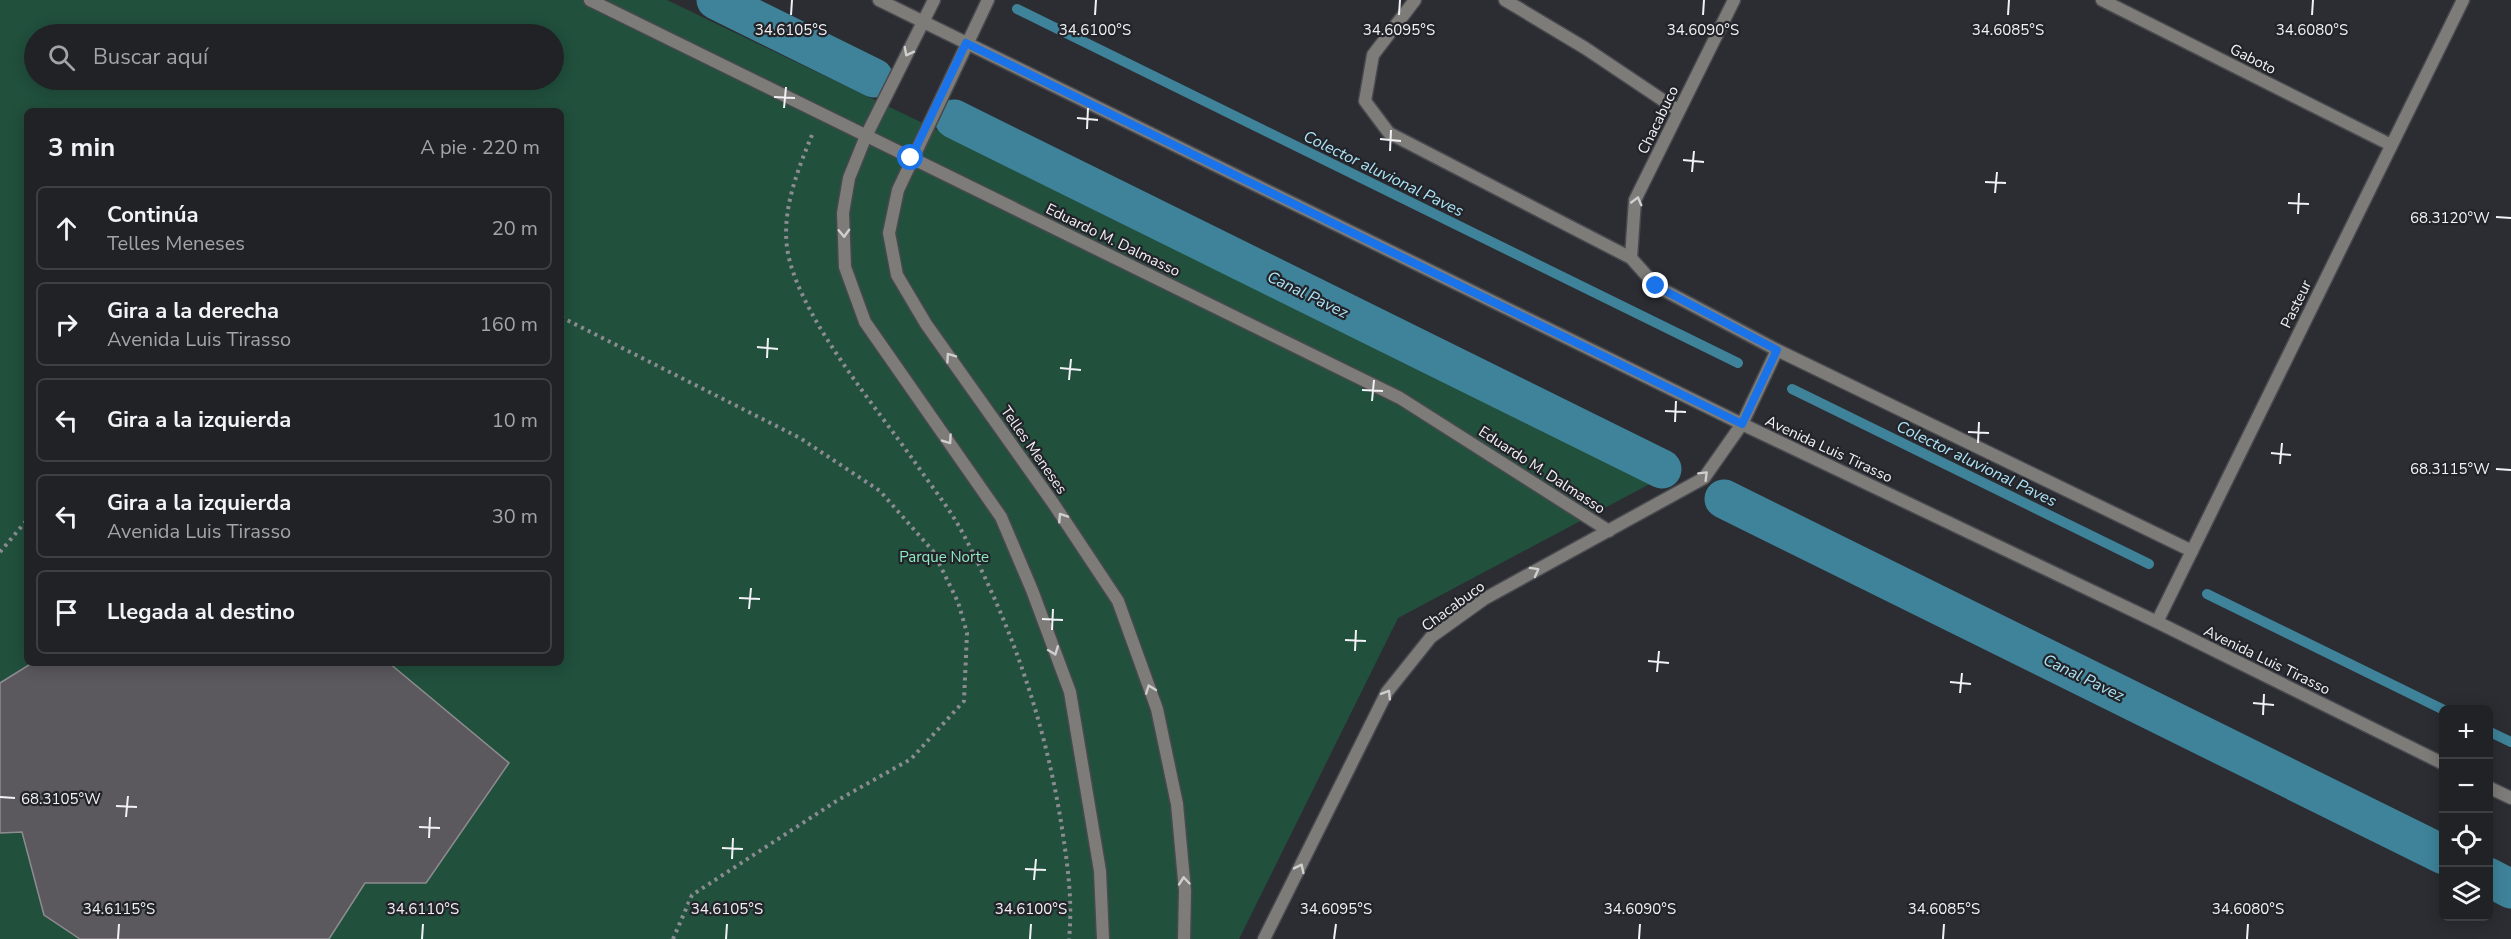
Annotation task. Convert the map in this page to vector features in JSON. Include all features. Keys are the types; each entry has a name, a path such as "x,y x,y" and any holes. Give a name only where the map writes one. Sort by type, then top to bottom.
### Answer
{"street":[{"name":"Eduardo M. Dalmasso","path":"590,0 1400,398 1609,531"},
{"name":"Avenida Luis Tirasso","path":"879,0 1742,424 2157,622 2439,762"},
{"path":"934,0 866,136 849,178 843,213 845,267 865,322 1001,517 1035,600 1070,692 1100,871 1103,939"},
{"name":"Telles Meneses","path":"988,0 911,158 898,190 889,233 897,275 926,324 1053,503 1118,601 1157,709 1177,804 1185,891 1184,939"},
{"path":"1415,0 1373,55 1365,101 1389,133 1631,258 1656,286 1777,350 2192,551"},
{"path":"1505,0 1585,48 1679,111"},
{"name":"Chacabuco","path":"1631,258 1635,200 1734,0"},
{"name":"Gaboto","path":"2102,0 2391,145"},
{"name":"Pasteur","path":"2157,622 2463,0"},
{"name":"Chacabuco","path":"1264,939 1387,692 1431,637 1484,599 1704,478 1742,424 1777,350"},
{"path":"2493,789 2511,798"}],"path":[{"path":"820,113 795,178 787,218 789,261 808,304 844,363 959,526 999,608 1031,690 1052,767 1067,860 1069,939"},
{"path":"564,319 800,438 880,491 933,551 958,602 967,633 964,701 911,759 838,800 692,895 673,939"},
{"path":"0,552 24,524"}],"green space":[{"name":"Parque Norte","path":"0,0 667,0 1661,478 1398,618 1239,939 0,939"}],"building":[{"path":"27,666 393,666 509,763 426,883 365,883 329,939 80,939 44,915 22,832 0,833 0,683"}],"waterway":[{"name":"Canal Pavez","path":"716,0 874,78"},
{"name":"Colector aluvional Paves","path":"1017,9 1738,363"},
{"name":"Canal Pavez","path":"954,119 1662,469"},
{"name":"Colector aluvional Paves","path":"1792,389 2149,564"},
{"name":"Canal Pavez","path":"1724,499 2439,853"},
{"name":"Colector aluvional Paves","path":"2207,594 2439,708"},
{"name":"Colector aluvional Paves","path":"2493,733 2511,742"},
{"name":"Canal Pavez","path":"2493,880 2511,889"}],"route":[{"path":"911,158 966,43 1742,424 1777,350 1656,286"}]}
